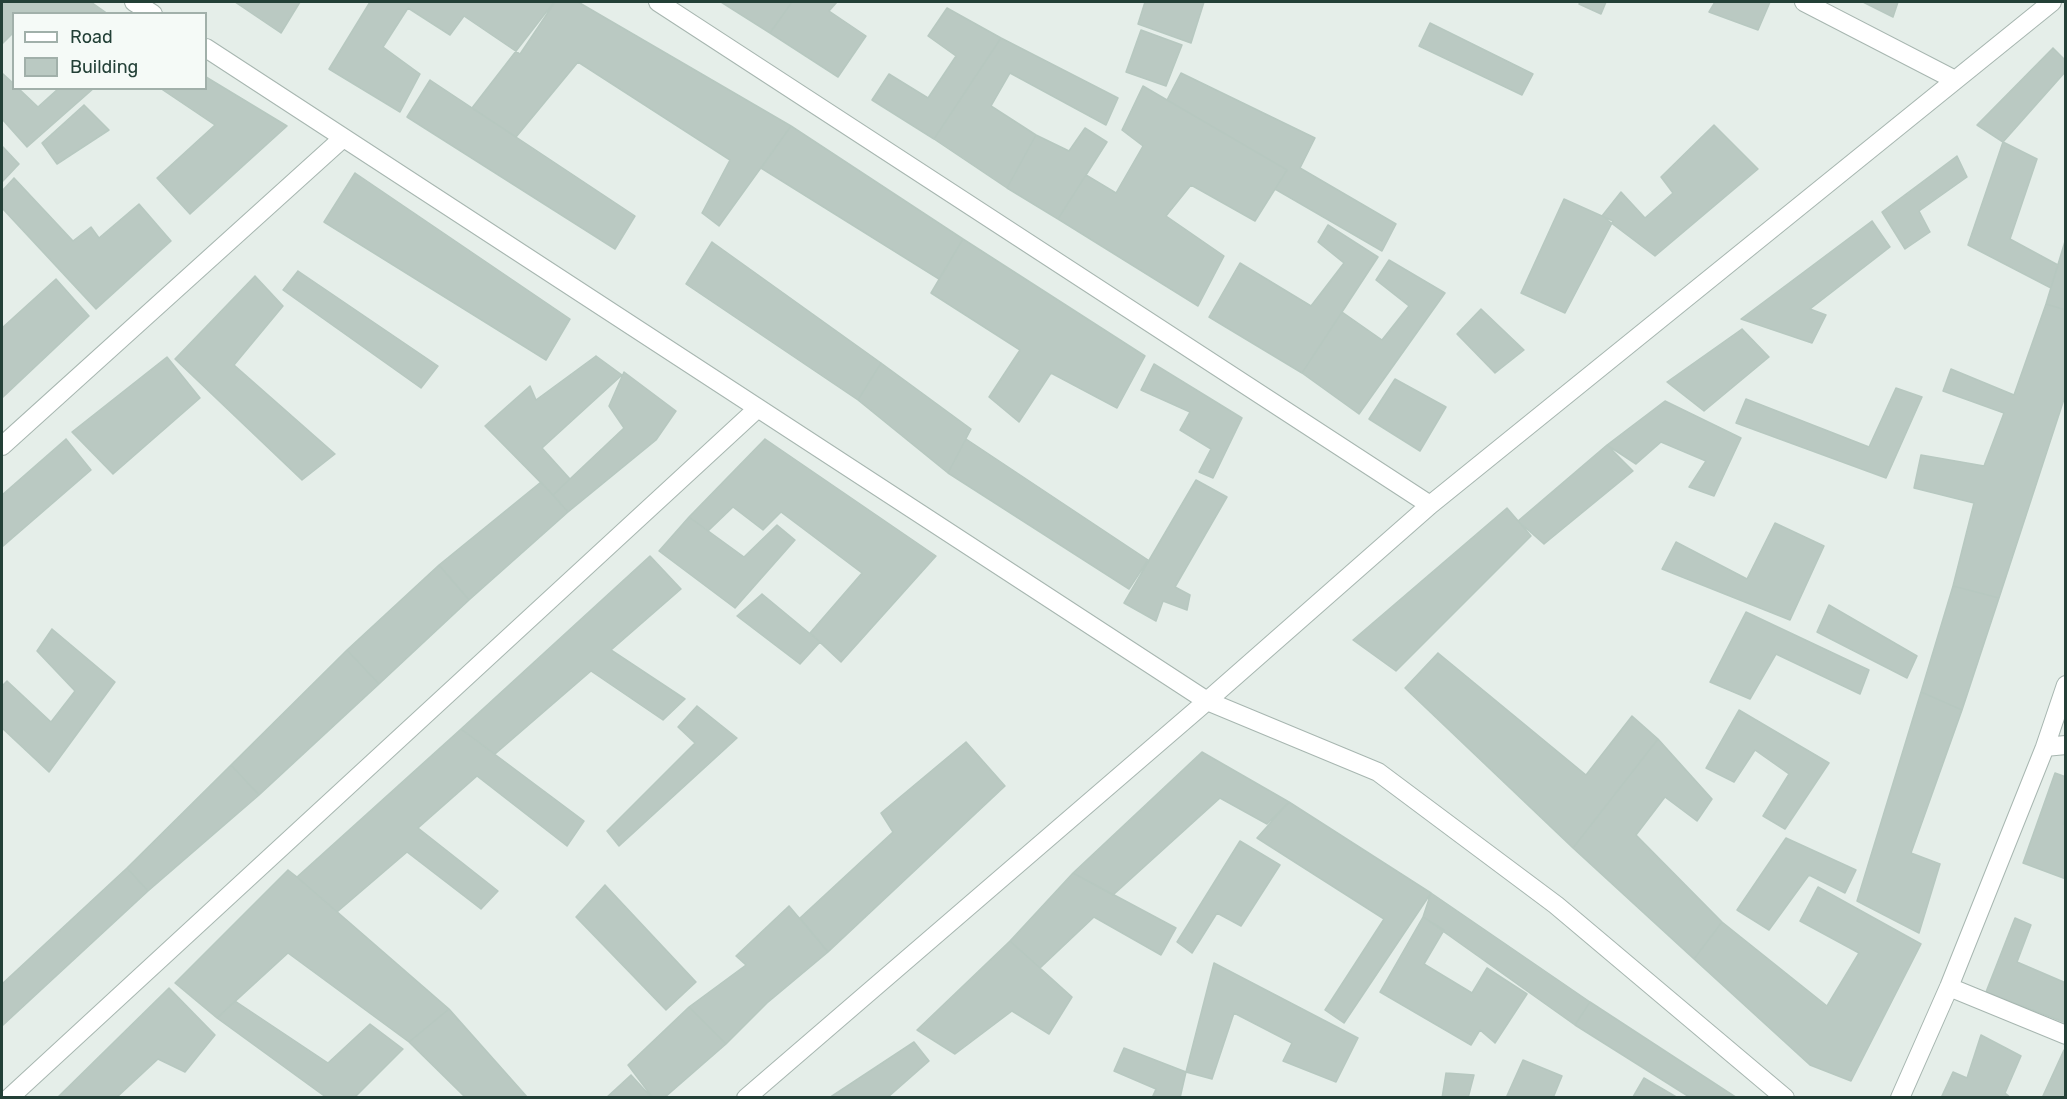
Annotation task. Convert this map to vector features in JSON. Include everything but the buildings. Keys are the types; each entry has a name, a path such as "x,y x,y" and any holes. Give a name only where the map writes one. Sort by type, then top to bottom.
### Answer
{"street":[{"path":"134,2 150,12"},
{"path":"658,2 1430,505"},
{"path":"1804,2 1955,80"},
{"path":"746,1098 1207,701 1430,505 2052,2"},
{"path":"207,49 1207,701 1378,772 1556,905 1785,1098"},
{"path":"2,446 343,138"},
{"path":"9,1098 758,408"},
{"path":"1900,1098 1949,987 2045,747 2066,685"},
{"path":"2045,747 2066,745"},
{"path":"1949,987 2066,1035"}]}
